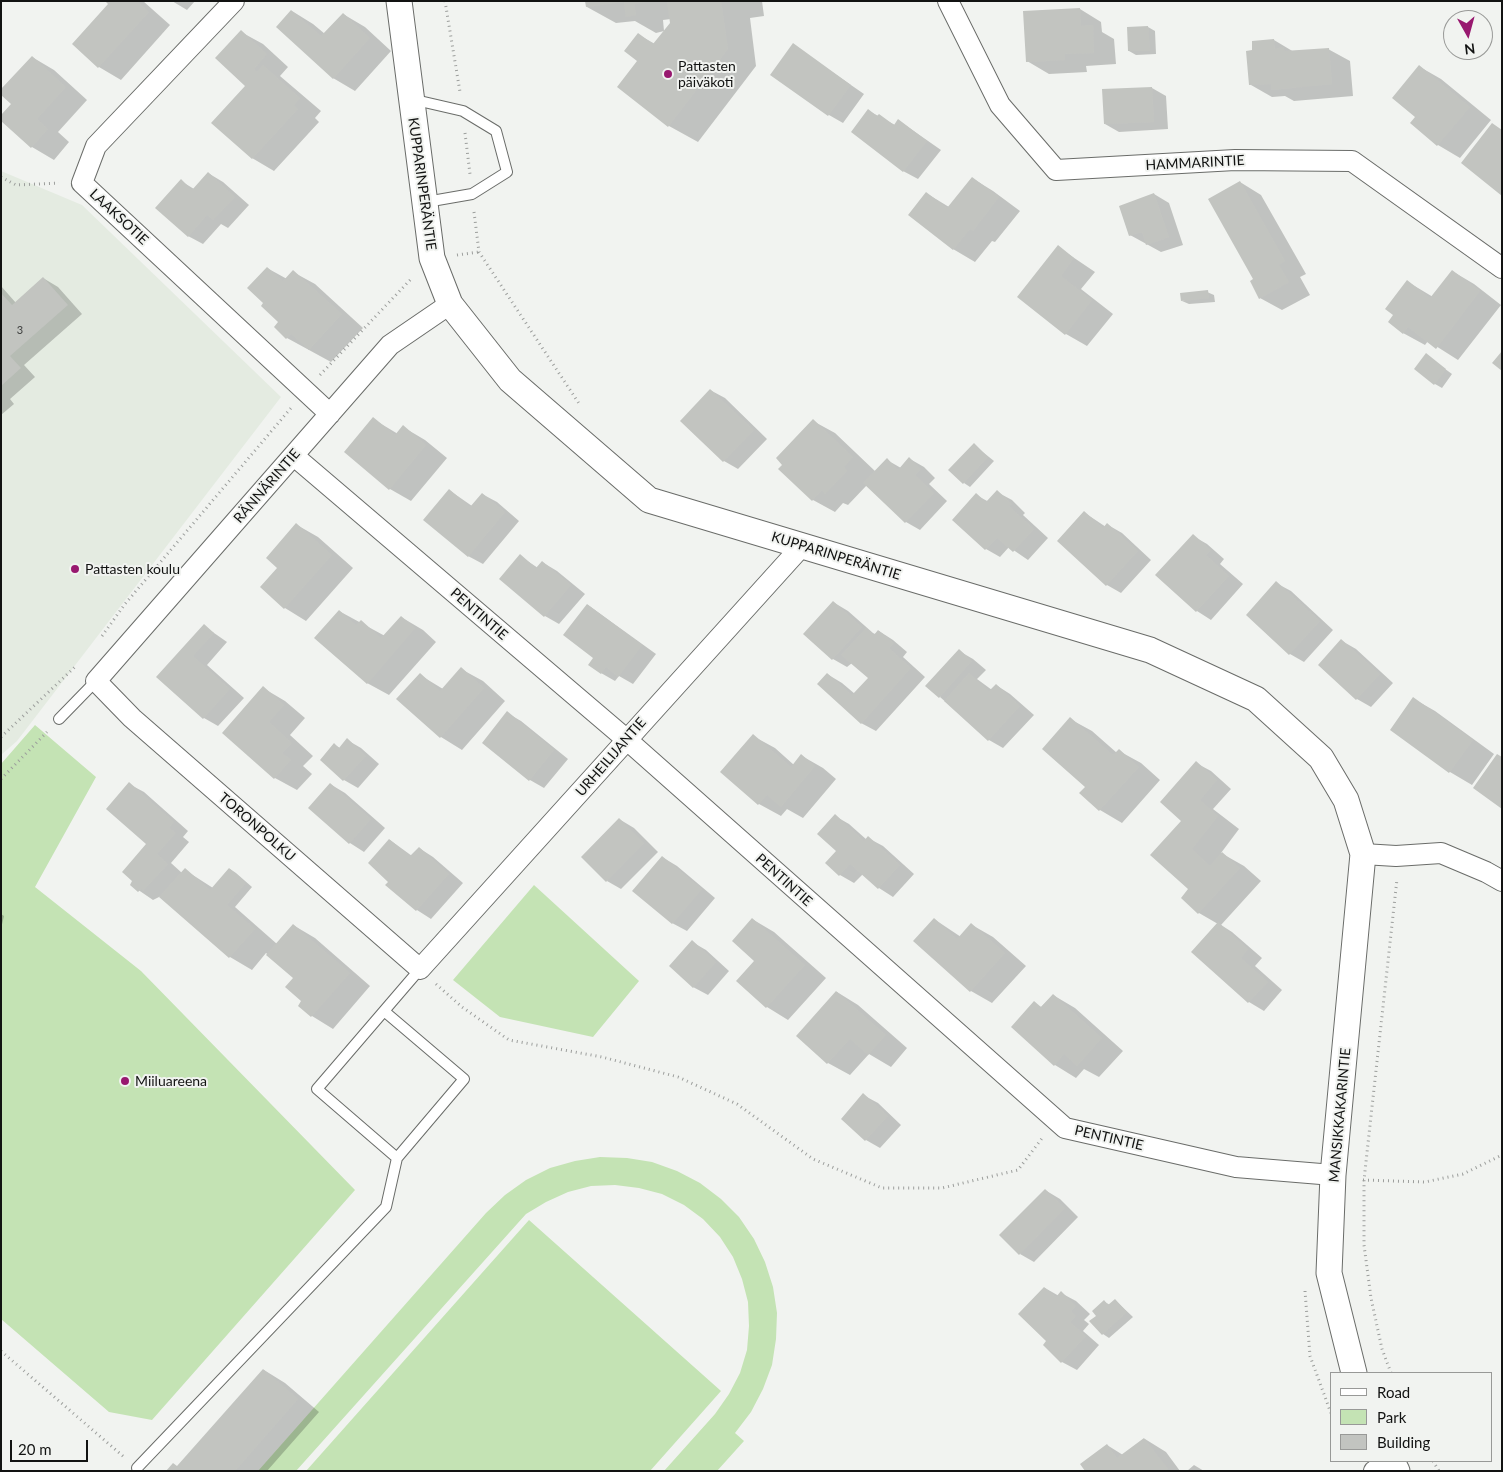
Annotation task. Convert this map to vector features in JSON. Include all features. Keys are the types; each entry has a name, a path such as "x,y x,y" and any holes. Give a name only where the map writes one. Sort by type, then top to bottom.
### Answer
{"street":[{"name":"LAAKSOTIE","path":"234,1 96,146 82,183 304,392 330,414"},
{"name":"KUPPARINPERÄNTIE","path":"399,1 432,258 450,304 510,380 649,500 1150,650 1256,699 1321,758 1346,800 1363,854"},
{"name":"HAMMARINTIE","path":"948,1 1000,105 1056,170 1235,160 1352,161 1502,268"},
{"name":"RÄNNÄRINTIE","path":"96,681 390,345 450,304"},
{"name":"PENTINTIE","path":"294,456 626,739 1064,1128 1236,1168 1333,1175"},
{"name":"URHEILIJANTIE","path":"420,969 802,546"},
{"name":"TORONPOLKU","path":"96,681 132,718 420,969"},
{"path":"1363,854 1396,856 1441,853 1486,872 1502,882"},
{"name":"MANSIKKAKARINTIE","path":"1354,1372 1330,1273 1333,1175 1363,854"}],"lane":[{"path":"410,98 463,112 496,131 507,172 472,194 426,202"},
{"path":"60,719 96,681"},
{"path":"397,1158 317,1089 420,969"},
{"path":"137,1468 386,1206 397,1158 464,1079 384,1011"}],"path":[{"path":"445,1 463,112 479,252 584,410"},
{"path":"1,177 16,184 82,183"},
{"path":"100,639 125,604 304,392 432,258 479,252"},
{"path":"1,737 83,660"},
{"path":"1,779 60,719"},
{"path":"1391,1372 1382,1349 1370,1298 1364,1245 1364,1180 1397,880 1396,856"},
{"path":"420,969 462,1007 509,1040 602,1057 678,1077 736,1104 813,1159 882,1188 942,1188 1018,1170 1055,1120"},
{"path":"1333,1175 1364,1180 1425,1182 1463,1174 1502,1155"},
{"path":"1,1351 137,1468"}],"shaded area":[{"name":"Pattasten koulu","path":"1,171 82,205 281,397 17,741 1,755"}],"green space":[{"name":"Miiluareena","path":"35,725 96,777 35,887 141,971 355,1190 152,1420 109,1412 1,1319 1,764"},
{"path":"534,885 639,981 593,1037 500,1017 453,980"},
{"path":"600,1157 627,1158 652,1162 677,1171 700,1183 721,1199 739,1217 754,1239 765,1262 773,1287 777,1313 772,1365 763,1389 751,1412 735,1433 744,1441 717,1471 664,1471 715,1414 729,1394 740,1373 747,1350 749,1326 748,1302 742,1279 733,1257 720,1237 703,1219 684,1205 662,1194 639,1188 615,1185 591,1186 568,1192 526,1214 296,1471 258,1471 486,1213 505,1195 526,1180 550,1168"},
{"path":"529,1220 721,1391 650,1471 306,1471"}],"building":[{"path":"105,1 137,1 149,12 98,68 72,44 108,4"},
{"path":"585,1 622,1 623,2 586,7"},
{"path":"624,1 646,2 634,4 636,15 626,17"},
{"name":"Pattasten päiväkoti","path":"667,1 721,1 728,49 668,127 617,87 637,61 624,51 638,33 653,44 670,23"},
{"path":"1080,8 1081,26 1093,25 1094,53 1065,54 1065,60 1026,62 1023,11"},
{"path":"291,10 321,36 343,13 370,38 333,79 276,27"},
{"path":"1148,26 1150,51 1128,51 1127,27"},
{"path":"241,30 267,54 254,69 257,72 263,65 300,98 294,105 298,109 252,159 211,123 245,86 215,58"},
{"path":"1274,39 1275,49 1284,47 1284,51 1329,48 1332,84 1271,90 1271,84 1249,85 1246,51 1252,50 1252,41"},
{"path":"793,43 851,85 828,116 770,75"},
{"path":"32,56 66,87 37,119 48,129 31,148 1,121 1,115 11,104 1,95 1,89"},
{"path":"1419,65 1470,107 1437,146 1410,123 1415,117 1392,98"},
{"path":"1152,87 1154,122 1104,124 1102,89"},
{"path":"868,109 877,116 879,114 894,125 898,119 927,141 903,172 851,132"},
{"path":"1492,123 1502,130 1502,196 1461,163"},
{"path":"208,172 235,197 213,220 207,215 188,237 155,208 181,179 192,190"},
{"path":"972,177 999,197 973,231 970,229 953,250 908,215 926,192 947,208"},
{"path":"1240,181 1285,261 1279,265 1289,282 1259,299 1250,281 1253,279 1208,199"},
{"path":"1154,193 1169,237 1146,245 1142,232 1129,236 1119,206"},
{"path":"1058,245 1074,258 1061,276 1092,300 1065,335 1017,297"},
{"path":"267,267 283,281 293,270 342,314 309,350 291,334 286,339 274,327 278,322 261,306 263,303 247,288"},
{"path":"1452,270 1480,291 1436,349 1408,327 1403,334 1388,322 1393,315 1385,309 1407,280 1430,298"},
{"path":"43,277 68,305 10,356 21,368 1,386 1,293 12,305"},
{"path":"1208,290 1209,298 1181,301 1180,293"},
{"path":"1502,351 1502,371 1492,363"},
{"path":"1426,353 1446,369 1434,385 1414,369"},
{"path":"710,389 754,430 723,462 680,421"},
{"path":"373,417 395,435 403,425 426,445 389,490 344,452"},
{"path":"813,419 853,457 844,467 847,471 825,494 822,490 812,501 778,469 782,465 776,458"},
{"path":"974,443 988,457 963,484 948,470"},
{"path":"909,457 921,469 915,475 934,493 905,523 863,483 887,458 898,470"},
{"path":"449,489 470,507 482,493 505,512 468,557 423,520"},
{"path":"997,490 1012,504 1009,506 1034,529 1013,552 997,538 985,550 952,520 976,493 986,502"},
{"path":"1084,511 1103,528 1107,523 1138,551 1106,586 1057,541"},
{"path":"296,523 332,555 284,609 260,587 277,568 266,558"},
{"path":"1193,534 1211,550 1206,555 1229,576 1196,612 1155,575"},
{"path":"520,554 536,568 542,561 571,585 544,617 499,579"},
{"path":"1276,581 1320,621 1289,655 1246,615"},
{"path":"833,601 862,627 832,660 803,634"},
{"path":"587,604 642,645 618,677 606,667 601,674 588,665 593,658 563,635"},
{"path":"339,610 356,625 361,620 381,638 401,616 415,628 367,684 314,638"},
{"path":"204,624 214,633 193,656 230,689 203,719 156,677"},
{"path":"866,628 874,635 878,630 894,643 889,648 911,668 861,724 817,684 827,673 852,695 868,678 841,655"},
{"path":"1341,639 1380,674 1356,700 1318,665"},
{"path":"959,649 972,661 939,698 925,686"},
{"path":"461,667 484,688 440,738 396,699 420,673 440,691"},
{"path":"969,673 989,691 996,684 1020,706 988,741 944,701"},
{"path":"263,686 284,705 269,722 292,743 282,753 291,760 274,779 222,733"},
{"path":"1413,697 1473,740 1449,773 1390,730"},
{"path":"507,711 554,750 529,781 482,743"},
{"path":"1070,717 1113,755 1119,749 1139,767 1099,811 1079,793 1085,787 1042,749"},
{"path":"753,734 791,767 801,754 815,766 781,807 767,795 758,805 720,772"},
{"path":"347,738 366,756 343,781 320,760 334,743 339,748"},
{"path":"1497,754 1502,757 1502,809 1473,788"},
{"path":"1196,761 1217,780 1200,800 1218,816 1192,849 1210,866 1222,852 1240,868 1198,914 1181,898 1188,889 1150,855 1181,821 1160,802"},
{"path":"129,782 174,822 169,828 176,833 157,854 168,864 143,891 141,889 138,892 130,885 132,881 122,872 146,844 106,809"},
{"path":"330,783 371,819 349,844 308,808"},
{"path":"835,814 864,841 868,836 900,865 878,889 850,864 839,876 825,863 836,851 817,834"},
{"path":"619,818 644,843 606,882 581,857"},
{"path":"389,839 410,856 419,847 449,874 416,911 385,885 388,882 368,863"},
{"path":"662,856 702,889 672,924 632,891"},
{"path":"185,868 210,890 229,868 246,883 227,905 255,929 229,958 159,897"},
{"path":"752,918 805,965 766,1008 736,981 754,961 732,941"},
{"path":"934,918 957,939 971,923 1005,953 970,992 913,941"},
{"path":"1218,922 1248,949 1241,958 1268,982 1248,1003 1191,952"},
{"path":"293,924 350,973 311,1017 298,1006 301,1001 285,987 293,978 266,955"},
{"path":"692,940 716,962 693,988 669,966"},
{"path":"836,991 886,1035 868,1055 850,1039 827,1064 796,1036"},
{"path":"1053,994 1102,1038 1077,1066 1064,1054 1054,1066 1011,1027 1034,1001 1041,1007"},
{"path":"863,1093 888,1116 865,1141 841,1119"},
{"path":"1045,1189 1065,1208 1019,1255 999,1235"},
{"path":"1044,1287 1056,1297 1061,1291 1076,1306 1071,1311 1076,1316 1070,1322 1086,1336 1061,1363 1043,1345 1046,1341 1018,1314"},
{"path":"1115,1299 1127,1312 1102,1335 1089,1321 1096,1316 1092,1311 1104,1300 1108,1305"},
{"path":"263,1369 298,1399 235,1471 166,1471 173,1463 177,1466"},
{"path":"1144,1438 1168,1469 1166,1471 1085,1471 1080,1464 1107,1444 1117,1458"}],"place":[{"name":"Pattasten päiväkoti","path":"668,74"},
{"name":"Pattasten koulu","path":"75,569"},
{"name":"Miiluareena","path":"125,1081"}]}
